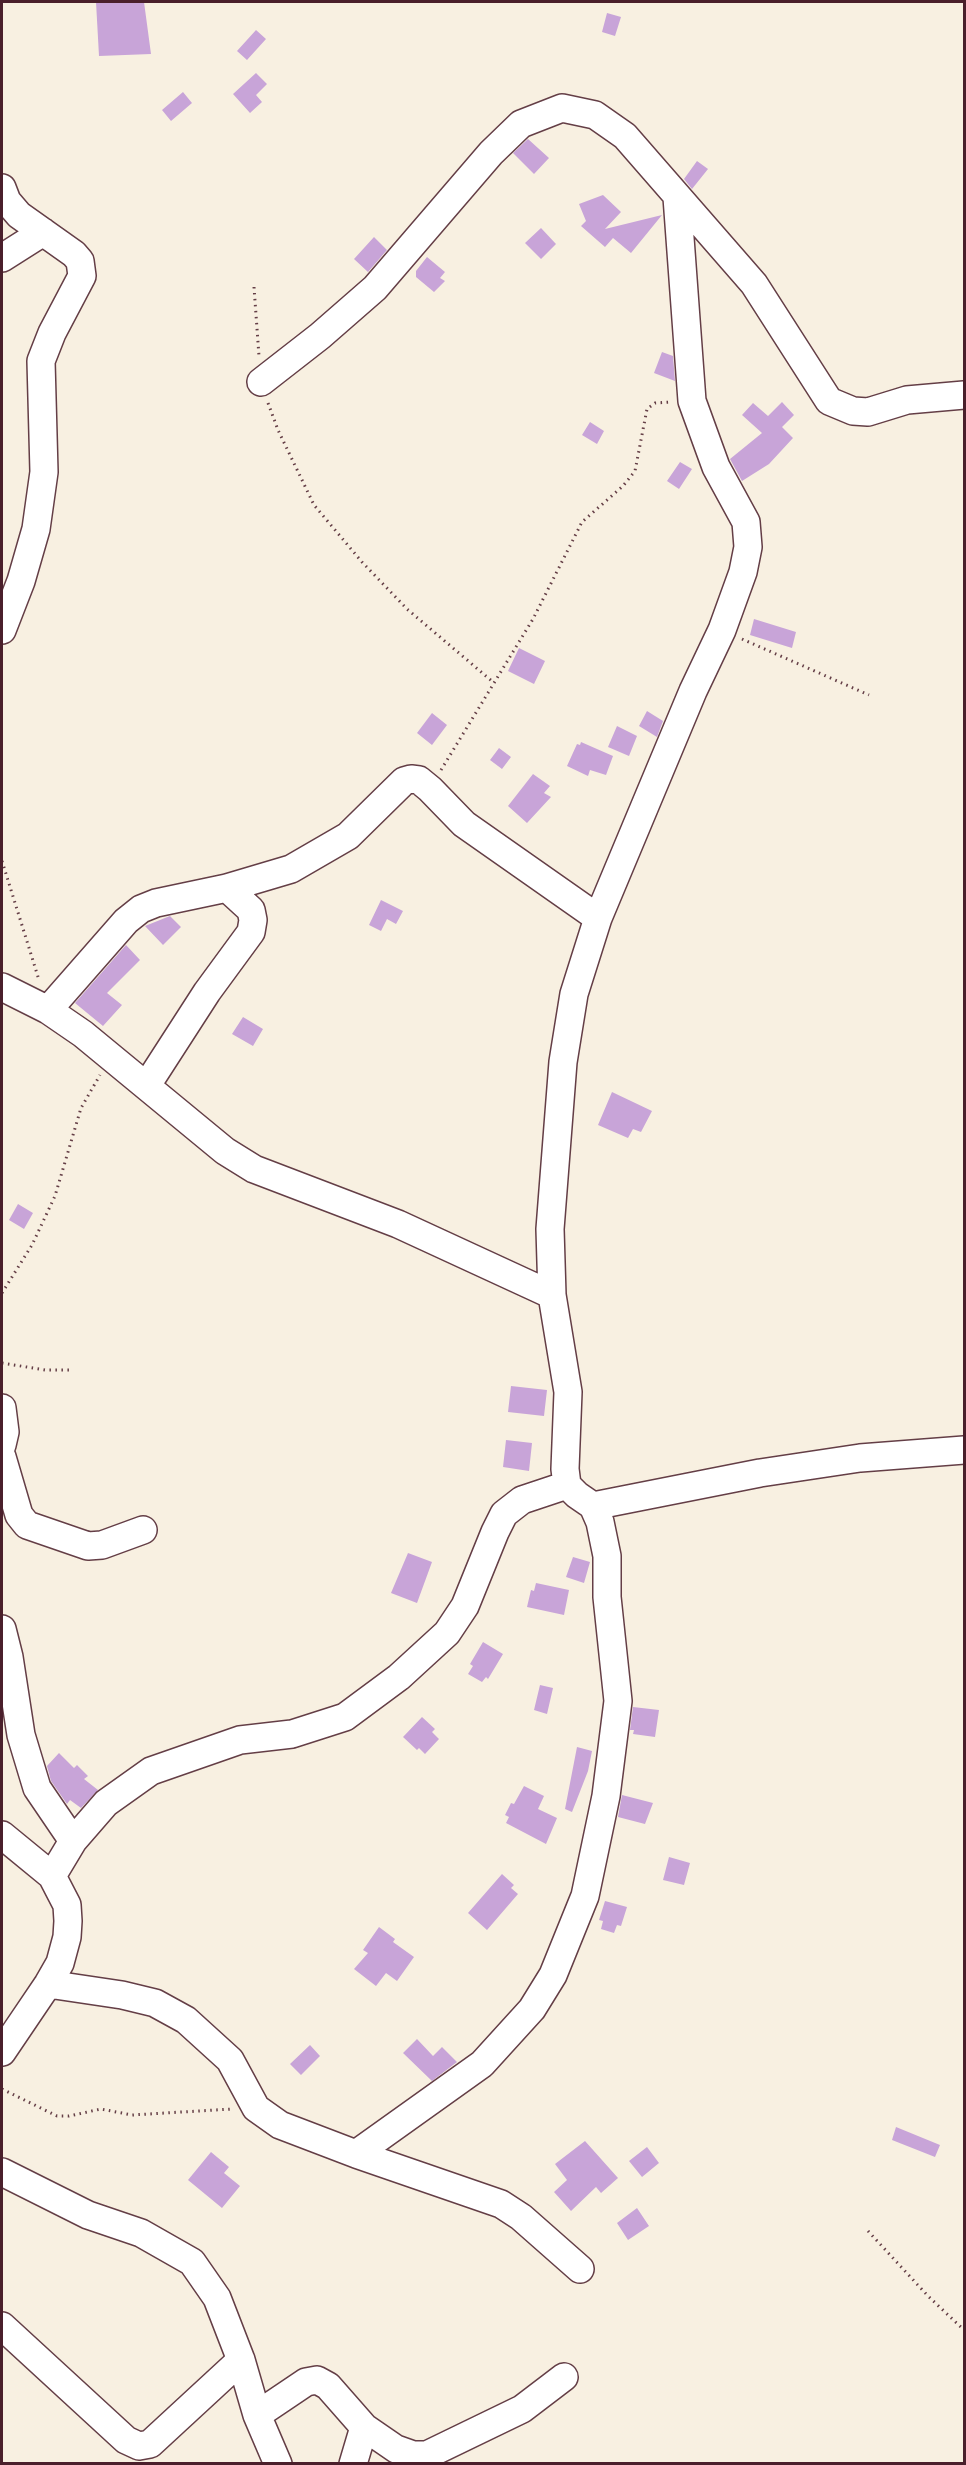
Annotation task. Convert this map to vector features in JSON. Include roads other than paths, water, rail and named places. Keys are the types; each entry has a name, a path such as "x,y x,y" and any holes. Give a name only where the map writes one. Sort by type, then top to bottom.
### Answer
{"street":[{"path":"261,382 320,336 375,288 491,153 521,124 562,108 595,115 625,136 754,284 829,401 853,411 868,412 907,400 964,395"},
{"path":"2,188 7,201 19,215 74,254 80,261 82,276 52,333 41,361 44,472 41,495 33,539 21,581 2,630"},
{"path":"356,2154 482,2064 532,2009 554,1975 585,1896 606,1796 618,1701 607,1597 607,1556 600,1522 593,1506 567,1485 565,1469 568,1392 552,1295 550,1229 563,1062 574,994 598,918 693,691 722,630 743,572 748,547 746,522 716,467 692,401 677,196"},
{"path":"2,258 43,232"},
{"path":"48,1010 126,921 141,909 156,903 227,888 291,869 348,836 404,781 411,779 419,780 430,789 464,824 598,918"},
{"path":"147,1085 207,992 251,932 253,920 251,910 227,888"},
{"path":"2,987 48,1010 147,1085 225,1150 254,1169 398,1224 552,1295"},
{"path":"2,1408 5,1432 2,1445"},
{"path":"593,1506 760,1473 849,1459 964,1450"},
{"path":"2,1457 20,1515 27,1526 88,1546 102,1545 143,1530"},
{"path":"52,1876 73,1841 106,1803 151,1771 240,1740 292,1734 345,1717 399,1677 447,1633 465,1606 504,1514 522,1500 567,1485"},
{"path":"2,1629 9,1657 21,1735 37,1788 73,1841"},
{"path":"2,1835 52,1876 67,1905 69,1921 60,1963 2,2052"},
{"path":"48,1984 122,1995 155,2004 186,2020 230,2060 256,2108 280,2125 501,2204 520,2217 580,2268"},
{"path":"2,2172 88,2215 141,2234 192,2262 217,2298 241,2360 257,2415 278,2463"},
{"path":"2,2326 141,2455 241,2360"},
{"path":"257,2415 306,2382 317,2380 328,2386 364,2427 396,2449 413,2456 427,2455 522,2409 564,2377"},
{"path":"353,2463 364,2427"}]}
